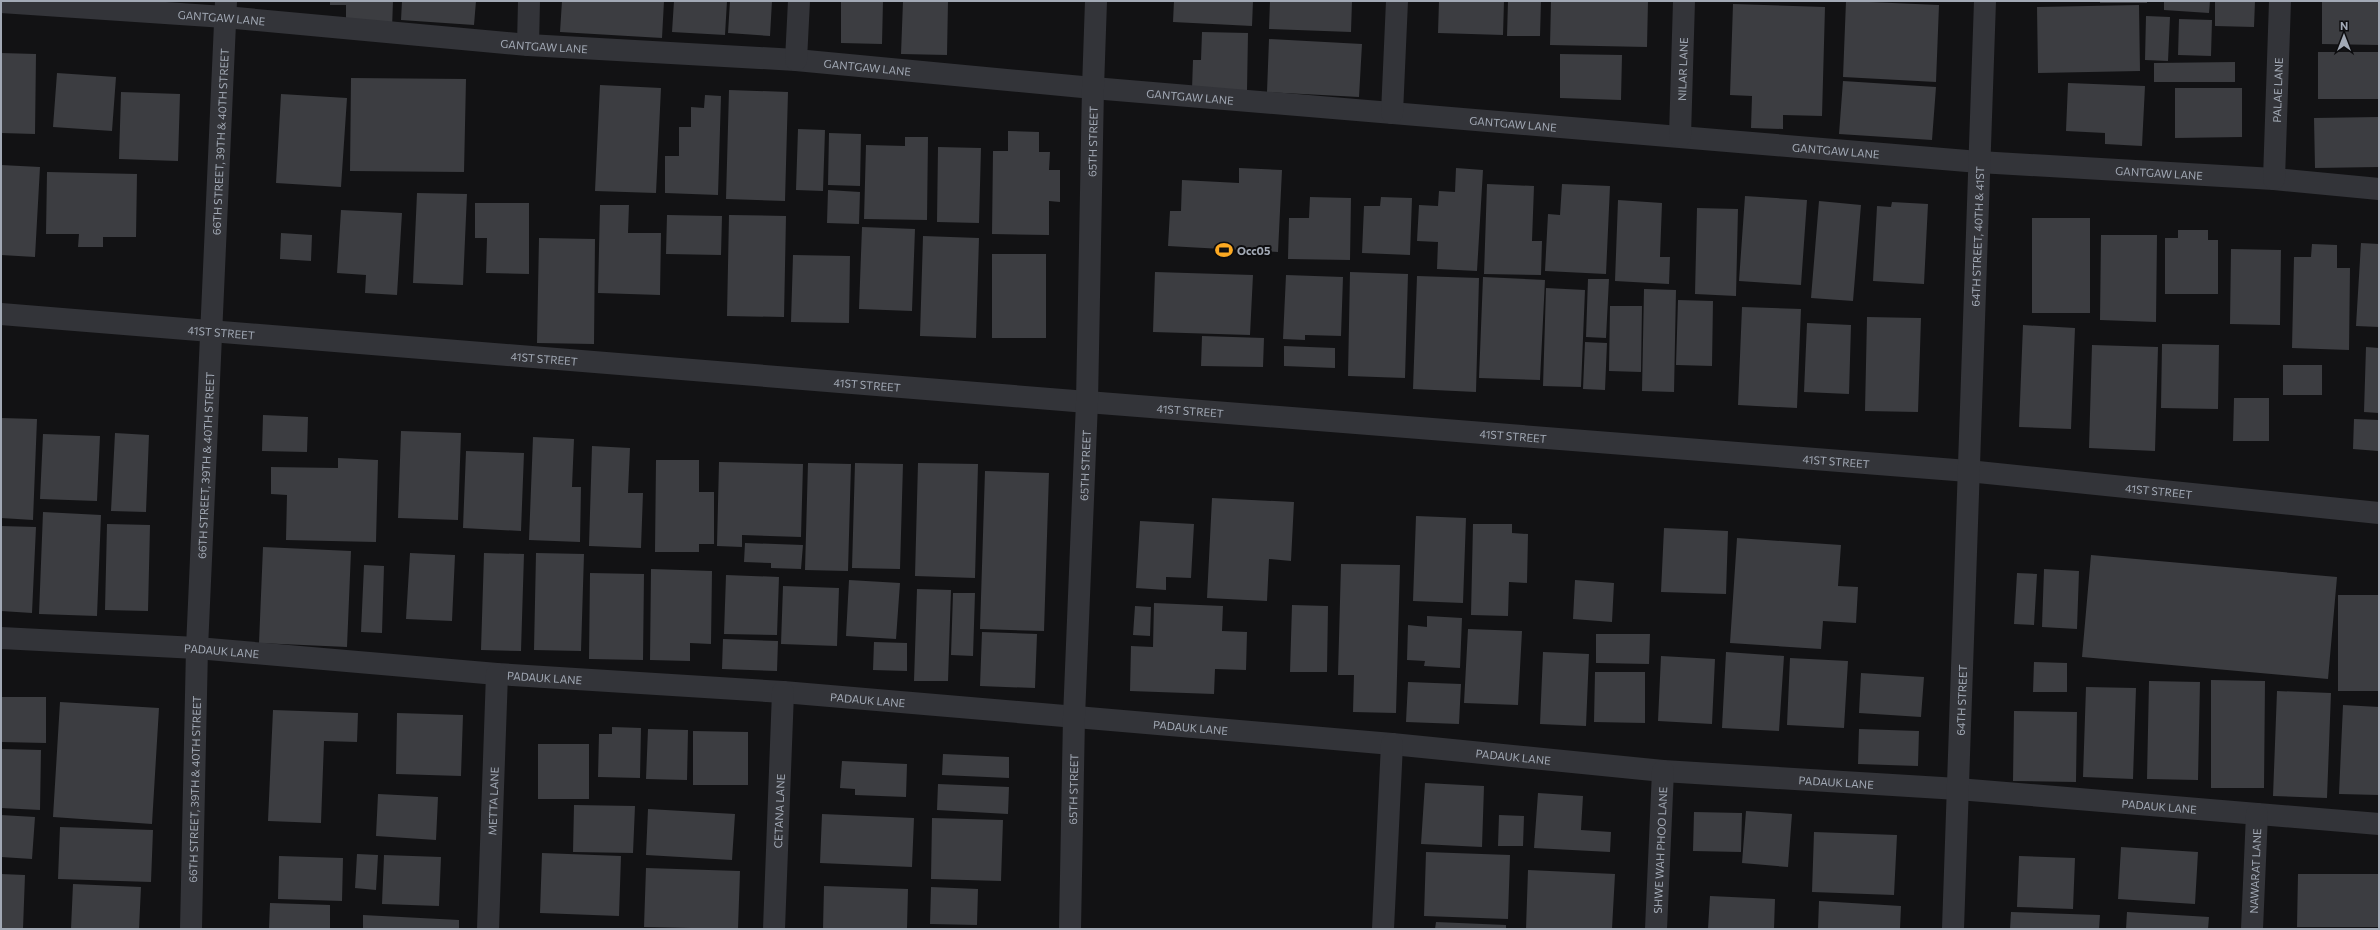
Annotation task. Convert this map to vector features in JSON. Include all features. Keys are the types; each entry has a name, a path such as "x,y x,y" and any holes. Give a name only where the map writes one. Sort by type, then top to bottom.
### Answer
{"street":[{"path":"528,45 529,1"},
{"path":"796,60 799,1"},
{"name":"65TH STREET","path":"1070,929 1074,717 1087,402 1092,88 1096,1"},
{"path":"1392,113 1397,1"},
{"name":"NILAR LANE","path":"1680,136 1684,1"},
{"name":"64TH STREET, 40TH & 41ST","path":"1968,471 1985,1"},
{"name":"PALAE LANE","path":"2274,179 2280,1"},
{"name":"GANTGAW LANE","path":"1,2 225,9 528,45 796,60 1092,88 1979,162 2274,179 2379,189"},
{"name":"66TH STREET, 39TH & 40TH STREET","path":"190,929 197,648 225,9"},
{"name":"41ST STREET","path":"1,314 1087,402 1968,471 2379,513"},
{"name":"64TH STREET","path":"1953,929 1968,471"},
{"name":"PADAUK LANE","path":"1,638 197,648 497,674 783,692 1392,744 1663,771 1958,789 2379,824"},
{"name":"METTA LANE","path":"488,929 497,674"},
{"name":"CETANA LANE","path":"774,929 783,692"},
{"path":"1383,929 1392,744"},
{"name":"SHWE WAH PHOO LANE","path":"1656,929 1663,771"},
{"name":"NAWARAT LANE","path":"2252,929 2257,814"}],"building":[{"path":"330,1 393,1 392,29 346,28 346,5 330,5"},
{"path":"402,1 476,1 474,25 401,20"},
{"path":"562,1 664,1 662,38 560,32"},
{"path":"674,1 727,1 725,35 672,32"},
{"path":"730,1 772,1 770,36 728,33"},
{"path":"841,1 883,1 882,44 841,43"},
{"path":"903,1 948,1 947,55 901,54"},
{"path":"1174,1 1253,1 1252,26 1173,22"},
{"path":"1270,1 1352,1 1351,32 1269,29"},
{"path":"1439,1 1504,1 1503,35 1438,33"},
{"path":"1508,1 1541,1 1540,36 1507,36"},
{"path":"1551,1 1648,1 1647,47 1550,45"},
{"path":"1846,1 1939,5 1936,82 1843,77"},
{"path":"2100,1 2147,1 2147,3 2100,3"},
{"path":"2164,1 2210,1 2209,13 2164,10"},
{"path":"2215,1 2255,1 2254,27 2215,26"},
{"path":"2322,1 2379,1 2379,45 2322,44"},
{"path":"1733,4 1825,7 1822,116 1783,115 1783,129 1751,128 1752,96 1730,95"},
{"path":"2139,5 2140,71 2038,73 2037,7"},
{"path":"2146,16 2170,17 2168,61 2145,60"},
{"path":"2179,19 2212,20 2211,56 2178,55"},
{"path":"1202,32 1248,33 1247,91 1192,89 1193,60 1201,60"},
{"path":"1269,39 1362,44 1359,97 1267,92"},
{"path":"2318,52 2379,52 2379,99 2318,99"},
{"path":"1,53 36,54 35,134 1,133"},
{"path":"1560,54 1622,55 1621,100 1560,98"},
{"path":"2235,62 2235,82 2154,82 2154,63"},
{"path":"57,73 116,77 112,131 53,127"},
{"path":"351,78 466,79 464,172 350,171"},
{"path":"1843,81 1936,87 1932,140 1839,134"},
{"path":"2068,83 2145,86 2142,146 2105,144 2105,133 2066,131"},
{"path":"600,85 661,88 656,193 595,191"},
{"path":"2175,88 2242,88 2242,137 2175,138"},
{"path":"729,90 788,92 785,201 726,199"},
{"path":"121,92 180,94 178,161 119,159"},
{"path":"281,94 347,98 341,187 276,183"},
{"path":"705,95 721,96 718,195 665,193 665,156 679,156 679,127 691,127 691,107 704,108"},
{"path":"2379,117 2379,167 2315,168 2314,118"},
{"path":"798,129 825,130 823,191 796,190"},
{"path":"1008,131 1039,132 1039,152 1050,152 1049,170 1060,170 1060,202 1049,201 1049,235 992,234 993,151 1008,151"},
{"path":"829,133 861,134 860,186 828,185"},
{"path":"905,137 928,137 927,220 864,219 866,145 905,146"},
{"path":"938,147 981,148 979,223 937,222"},
{"path":"1,165 40,167 35,257 1,255"},
{"path":"1239,168 1282,170 1278,252 1168,246 1170,211 1181,211 1182,180 1239,183"},
{"path":"1456,168 1483,170 1477,271 1437,269 1438,242 1417,241 1419,205 1438,206 1439,191 1455,192"},
{"path":"47,172 137,174 136,237 103,237 103,247 78,247 79,234 46,234"},
{"path":"1487,184 1534,186 1532,241 1542,241 1541,275 1484,274"},
{"path":"1562,184 1610,186 1606,274 1545,271 1548,214 1560,215"},
{"path":"828,190 860,192 859,224 827,223"},
{"path":"417,193 467,194 463,285 413,283"},
{"path":"1745,196 1807,200 1801,285 1739,281"},
{"path":"1310,197 1351,198 1350,260 1288,259 1289,218 1309,218"},
{"path":"1381,197 1412,198 1410,255 1362,253 1364,206 1380,206"},
{"path":"1618,200 1662,203 1660,257 1670,257 1669,284 1615,281"},
{"path":"1819,201 1861,205 1853,301 1811,298"},
{"path":"1892,202 1928,204 1924,284 1873,281 1877,206 1891,207"},
{"path":"475,203 529,203 529,274 486,273 487,238 475,238"},
{"path":"600,205 629,205 628,233 661,233 660,295 598,293"},
{"path":"1697,208 1738,209 1736,296 1695,294"},
{"path":"341,210 402,213 397,295 365,293 366,275 337,273"},
{"path":"667,215 722,216 721,255 666,254"},
{"path":"729,215 786,216 784,317 727,316"},
{"path":"2032,218 2090,218 2090,313 2032,313"},
{"path":"862,227 915,229 912,311 859,309"},
{"path":"2178,230 2208,230 2208,240 2218,240 2218,294 2165,294 2165,238 2178,238"},
{"path":"281,233 312,235 311,261 280,259"},
{"path":"2101,235 2157,235 2156,322 2100,320"},
{"path":"923,236 979,238 976,338 920,336"},
{"path":"539,238 595,239 594,344 537,343"},
{"path":"2361,243 2379,244 2379,327 2356,326"},
{"path":"2312,244 2337,245 2337,268 2350,268 2349,350 2292,348 2294,257 2311,257"},
{"path":"2231,249 2281,250 2280,325 2230,324"},
{"path":"992,254 1046,254 1046,338 992,338"},
{"path":"793,255 850,256 849,323 791,322"},
{"path":"1155,272 1253,275 1250,335 1153,332"},
{"path":"1350,272 1408,274 1405,378 1348,376"},
{"path":"1286,275 1343,277 1341,336 1305,335 1305,340 1283,339"},
{"path":"1417,276 1479,278 1476,392 1413,389"},
{"path":"1483,277 1545,280 1540,380 1479,378"},
{"path":"1588,279 1609,279 1606,338 1586,337"},
{"path":"1546,288 1585,290 1581,387 1543,386"},
{"path":"1644,289 1676,290 1674,392 1642,391"},
{"path":"1678,300 1713,301 1712,366 1676,365"},
{"path":"1610,306 1642,306 1641,372 1609,371"},
{"path":"1742,307 1801,309 1797,408 1738,405"},
{"path":"1867,317 1921,318 1918,412 1865,411"},
{"path":"1807,323 1851,325 1849,394 1804,392"},
{"path":"2023,325 2075,328 2071,429 2019,427"},
{"path":"1202,336 1264,338 1263,367 1201,366"},
{"path":"1585,342 1607,343 1605,390 1583,389"},
{"path":"2162,344 2219,345 2218,409 2161,408"},
{"path":"2092,345 2158,347 2155,451 2089,448"},
{"path":"1284,346 1335,348 1335,368 1284,366"},
{"path":"2366,347 2379,348 2379,413 2364,412"},
{"path":"2283,365 2322,365 2322,395 2283,395"},
{"path":"2234,398 2269,398 2269,441 2233,441"},
{"path":"263,415 308,417 307,452 262,451"},
{"path":"1,418 37,419 33,520 1,518"},
{"path":"2354,419 2379,420 2378,451 2353,449"},
{"path":"401,431 461,433 458,520 398,518"},
{"path":"115,433 149,435 146,512 111,511"},
{"path":"43,434 100,436 97,501 40,499"},
{"path":"533,437 574,439 572,487 581,487 580,542 529,540"},
{"path":"592,446 630,448 628,493 643,493 641,548 589,546"},
{"path":"466,451 524,453 521,531 463,528"},
{"path":"338,458 378,460 376,542 286,540 287,495 271,494 271,467 338,468"},
{"path":"656,460 699,460 699,492 714,492 714,544 699,544 699,552 655,552"},
{"path":"719,462 803,464 801,537 742,535 742,547 717,546"},
{"path":"808,463 851,464 848,571 805,570"},
{"path":"855,463 903,464 900,569 852,568"},
{"path":"918,463 978,464 975,578 915,576"},
{"path":"985,471 1049,473 1044,631 980,629"},
{"path":"1212,498 1294,502 1291,561 1269,559 1267,601 1207,598"},
{"path":"43,512 101,515 97,616 39,614"},
{"path":"1416,516 1466,518 1463,603 1413,601"},
{"path":"1140,521 1194,524 1191,578 1166,577 1166,590 1136,588"},
{"path":"107,524 150,525 148,611 105,610"},
{"path":"1473,524 1512,524 1512,533 1528,534 1527,583 1509,582 1508,616 1471,615"},
{"path":"1,526 36,527 32,613 1,611"},
{"path":"1664,528 1728,531 1726,594 1661,592"},
{"path":"1737,538 1841,545 1838,586 1858,587 1856,623 1823,621 1821,649 1730,643"},
{"path":"745,543 803,545 801,569 771,568 771,563 744,562"},
{"path":"263,547 351,551 347,647 259,643"},
{"path":"410,553 455,555 452,621 406,619"},
{"path":"484,553 524,554 521,651 481,650"},
{"path":"536,553 584,554 581,651 534,650"},
{"path":"2091,555 2337,577 2328,679 2082,657"},
{"path":"1341,564 1400,565 1396,713 1353,712 1354,675 1338,675"},
{"path":"364,565 384,566 382,633 361,632"},
{"path":"651,569 712,571 711,644 690,643 690,661 650,660"},
{"path":"2044,569 2079,571 2077,629 2042,627"},
{"path":"590,573 644,574 643,660 589,659"},
{"path":"2017,573 2037,574 2034,625 2014,624"},
{"path":"726,575 779,577 777,635 724,634"},
{"path":"849,580 900,583 896,639 846,636"},
{"path":"1575,580 1614,583 1612,622 1573,619"},
{"path":"783,586 839,588 837,646 781,644"},
{"path":"917,589 951,590 948,681 914,681"},
{"path":"953,593 975,593 973,656 951,655"},
{"path":"2338,595 2379,595 2379,691 2338,691"},
{"path":"1154,603 1223,606 1222,631 1247,632 1246,670 1215,669 1214,694 1130,691 1131,646 1153,647"},
{"path":"1292,605 1328,606 1327,672 1290,672"},
{"path":"1135,606 1151,607 1150,636 1133,635"},
{"path":"1427,616 1462,618 1460,668 1424,666 1425,661 1407,660 1408,625 1427,627"},
{"path":"1468,629 1522,631 1518,705 1464,703"},
{"path":"982,632 1037,634 1035,688 980,686"},
{"path":"1596,634 1650,634 1649,664 1596,663"},
{"path":"723,639 778,641 777,671 722,669"},
{"path":"874,642 907,643 907,671 873,670"},
{"path":"1543,652 1589,654 1586,726 1540,724"},
{"path":"1726,652 1784,656 1779,731 1722,728"},
{"path":"1661,656 1715,659 1712,724 1658,721"},
{"path":"1790,658 1848,661 1844,728 1787,725"},
{"path":"2034,662 2067,663 2067,692 2033,692"},
{"path":"1595,672 1645,672 1645,723 1594,722"},
{"path":"1861,673 1924,677 1921,717 1859,713"},
{"path":"2211,680 2265,681 2264,788 2211,788"},
{"path":"2149,681 2200,682 2198,780 2147,779"},
{"path":"1408,682 1461,684 1459,724 1406,722"},
{"path":"2086,687 2136,688 2133,779 2083,777"},
{"path":"2277,691 2331,693 2327,798 2273,796"},
{"path":"1,697 46,697 46,743 1,742"},
{"path":"60,702 159,708 152,824 53,817"},
{"path":"2343,705 2379,707 2379,795 2339,794"},
{"path":"273,710 358,713 357,742 324,741 321,823 268,821"},
{"path":"2014,711 2077,712 2076,782 2013,781"},
{"path":"397,713 463,715 461,776 396,774"},
{"path":"612,727 641,728 640,778 598,777 599,734 612,734"},
{"path":"648,729 688,730 687,780 646,779"},
{"path":"1859,729 1919,731 1918,766 1858,764"},
{"path":"693,731 748,732 748,785 693,785"},
{"path":"538,744 589,744 589,799 538,799"},
{"path":"1,749 41,750 40,810 1,808"},
{"path":"943,754 1009,757 1009,778 942,775"},
{"path":"842,761 907,764 906,797 855,795 855,789 840,788"},
{"path":"1425,783 1484,786 1482,847 1421,844"},
{"path":"938,784 1009,787 1008,814 937,810"},
{"path":"1538,793 1583,796 1581,830 1611,832 1610,852 1534,848"},
{"path":"378,794 438,797 436,840 376,836"},
{"path":"574,805 635,806 633,853 573,852"},
{"path":"648,809 735,814 732,860 646,855"},
{"path":"1746,811 1792,814 1788,867 1742,863"},
{"path":"1694,812 1742,813 1741,852 1693,851"},
{"path":"822,814 914,818 912,867 820,863"},
{"path":"1,815 35,817 32,859 1,857"},
{"path":"1499,815 1524,816 1523,846 1498,846"},
{"path":"932,818 1003,820 1001,881 931,879"},
{"path":"60,827 153,830 151,882 58,879"},
{"path":"1814,832 1897,835 1894,895 1812,892"},
{"path":"2121,847 2198,852 2195,904 2118,899"},
{"path":"1426,852 1510,855 1508,919 1424,916"},
{"path":"542,853 621,856 619,916 540,913"},
{"path":"357,854 378,855 376,890 355,888"},
{"path":"384,855 441,857 439,906 382,904"},
{"path":"279,856 343,858 342,901 278,899"},
{"path":"2019,856 2075,858 2073,909 2017,907"},
{"path":"646,868 740,871 738,929 644,927"},
{"path":"1528,870 1615,874 1612,929 1526,929"},
{"path":"1,874 25,875 23,929 1,929"},
{"path":"2298,874 2379,874 2379,927 2297,927"},
{"path":"73,884 141,887 139,929 71,929"},
{"path":"824,886 908,889 907,929 823,929"},
{"path":"931,887 978,889 977,925 930,924"},
{"path":"1710,896 1775,899 1774,929 1708,929"},
{"path":"1819,901 1901,906 1900,929 1818,929"},
{"path":"270,903 330,905 330,929 269,929"},
{"path":"2011,912 2100,915 2099,929 2010,929"},
{"path":"2127,912 2209,917 2208,929 2126,929"},
{"path":"363,915 459,920 459,929 363,929"},
{"path":"1436,922 1506,925 1506,929 1435,929"}],"place":[{"name":"Occ05","path":"1224,250"}]}
